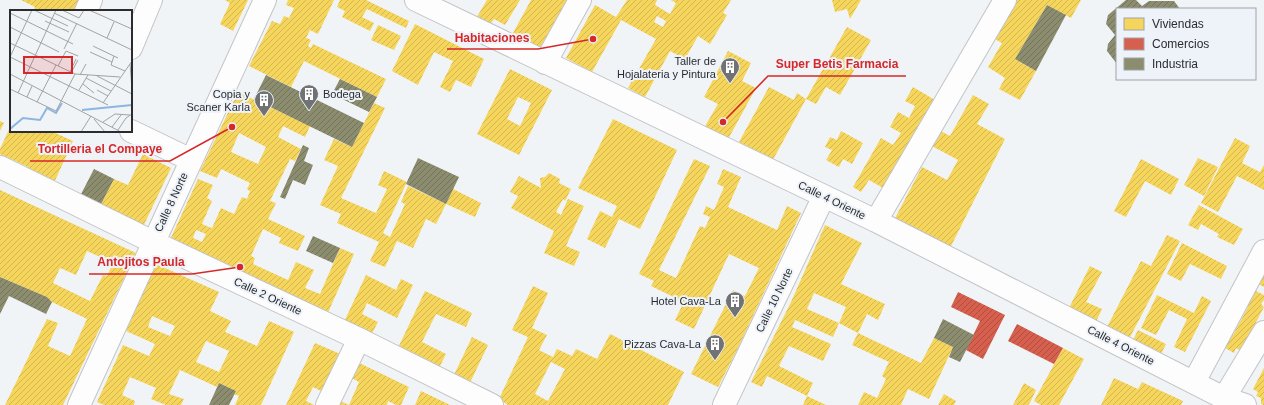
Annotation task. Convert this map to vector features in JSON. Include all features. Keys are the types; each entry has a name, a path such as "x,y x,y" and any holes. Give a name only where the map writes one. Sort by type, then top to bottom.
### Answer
{"street":[{"path":"86,10 91,0"},
{"path":"132,46 151,0"},
{"name":"Calle 8 Norte","path":"79,405 265,0"},
{"name":"Calle 4 Oriente","path":"416,0 876,221 1224,398 1245,405"},
{"path":"545,63 580,0"},
{"path":"876,221 1005,0"},
{"path":"132,131 191,160"},
{"name":"Calle 2 Oriente","path":"0,167 153,242 359,338 479,402"},
{"name":"Calle 10 Norte","path":"724,405 824,196"},
{"path":"1194,382 1264,251"},
{"path":"1224,398 1264,332"},
{"path":"327,405 359,338"}],"building: Viviendas":[{"path":"21,0 81,0 76,10 34,10 35,7"},
{"path":"225,0 248,0 233,31 220,24 230,3"},
{"path":"288,0 334,0 318,34 310,30 306,38 311,40 308,46 311,48 313,44 386,79 377,97 304,61 291,87 249,66 272,21 280,24 284,16 289,18 294,8 286,5"},
{"path":"340,0 366,0 409,21 406,28 367,9 362,17 374,23 370,31 342,17 345,11 337,7"},
{"path":"487,0 520,0 505,25 494,19 488,28 475,20"},
{"path":"531,0 567,0 540,48 513,33"},
{"path":"627,0 657,0 655,5 670,14 676,3 671,0 731,0 723,13 727,15 710,44 698,36 685,59 670,51 645,97 628,88 656,39 621,20 592,72 566,58 595,5 616,17","holes":["657,16 666,21 663,27 654,22"]},
{"path":"832,0 861,0 850,19 847,9 835,12"},
{"path":"1015,0 1081,0 1071,18 1047,5 1015,59 1036,71 1020,100 999,89 1005,78 988,67 1002,43 993,38"},
{"path":"415,24 484,59 471,87 456,80 450,92 440,87 453,61 434,52 418,85 392,71"},
{"path":"378,25 401,36 394,50 371,40"},
{"path":"847,27 871,40 840,95 826,87 816,104 806,99"},
{"name":"Taller de Hojalateria y Pintura","path":"728,51 751,63 742,81 756,88 727,141 704,128 718,104 704,97"},
{"path":"510,69 552,90 519,155 477,134","holes":["518,97 531,103 520,126 507,119"]},
{"path":"769,87 794,100 797,93 806,99 769,167 760,153 739,142"},
{"path":"913,87 935,100 885,189 869,180 861,192 853,187 881,138 893,145 901,133 890,127 898,112 909,118 915,106 905,101"},
{"path":"238,92 310,126 305,137 283,126 278,137 301,149 295,161 290,159 270,201 276,203 268,219 305,236 298,251 279,243 281,238 263,229 251,256 255,258 253,264 288,280 296,262 314,270 305,288 320,294 340,248 354,254 326,317 169,242 198,179 213,185 207,198 212,201 202,224 209,227 212,228 221,208 234,214 242,197 247,199 250,191 247,189 250,183 221,169 217,178 200,171","holes":["239,133 266,147 258,164 231,152","196,230 206,234 202,242 193,238"]},
{"path":"973,95 989,104 977,124 1005,139 949,250 893,222 922,167 947,180 958,160 930,145 939,130 950,136"},
{"path":"374,103 385,108 341,198 376,213 387,189 378,185 384,171 407,182 383,233 390,237 405,204 401,202 408,186 446,204 436,224 426,219 413,248 397,241 385,267 370,261 379,242 337,223 341,214 320,205 338,166 324,160 334,139 352,147"},
{"path":"613,119 677,150 640,229 619,219 605,248 587,239 600,211 612,217 617,206 578,188"},
{"path":"0,121 4,123 0,131"},
{"path":"10,127 10,132 53,132 73,141 53,185 25,172 28,167 0,154 0,149"},
{"path":"841,131 863,143 852,164 843,159 839,167 826,160 832,150 825,147 830,137 837,140"},
{"path":"1235,138 1250,146 1242,163 1260,172 1264,165 1264,190 1237,176 1218,212 1201,203"},
{"path":"143,154 171,168 141,231 98,210 114,179 128,185"},
{"path":"1198,158 1218,167 1204,196 1184,185"},
{"path":"694,159 710,166 659,270 676,278 700,226 705,228 710,217 703,214 706,206 714,210 724,187 717,184 723,169 741,177 728,207 777,230 787,206 801,213 738,348 718,387 691,374 733,290 745,296 759,268 729,254 694,329 675,320 684,302 651,286 654,281 639,274"},
{"path":"1141,159 1179,179 1171,195 1145,181 1126,217 1114,211"},
{"path":"549,173 560,179 559,183 571,189 565,201 563,199 556,212 561,215 568,199 584,206 566,246 580,252 574,266 544,253 554,231 511,208 518,196 510,192 519,176 541,188 540,178 545,177"},
{"path":"453,189 481,203 475,217 446,204"},
{"path":"0,190 136,253 63,405 5,405 47,319 58,323 48,346 70,356 87,319 52,302 47,297 0,277","holes":["87,251 113,263 107,276 103,275 90,301 53,283 60,268 76,275"]},
{"path":"1199,205 1243,229 1234,245 1217,237 1219,234 1201,224 1198,230 1188,225"},
{"path":"825,225 862,243 841,284 885,304 878,320 867,314 858,333 839,323 833,337 795,320 792,327 831,344 823,361 789,346 779,366 813,383 807,396 767,376 762,387 751,382 791,302","holes":["814,293 846,307 839,323 807,309"]},
{"path":"1167,235 1180,241 1127,343 1105,331 1141,261 1151,266"},
{"path":"1182,243 1227,266 1221,279 1190,264 1181,281 1167,274"},
{"path":"156,264 219,292 210,311 231,321 225,332 257,346 269,321 294,332 261,405 235,405 239,396 234,394 236,391 219,383 217,387 180,370 169,394 184,399 181,405 166,405 151,399 156,388 130,377 122,395 135,401 134,405 104,405 97,402 123,345 149,356 155,344 126,331","holes":["152,316 175,326 170,336 148,327","206,341 229,351 219,372 196,362"]},
{"path":"1090,266 1102,272 1086,302 1102,309 1095,324 1068,310"},
{"path":"1264,270 1264,287 1253,281"},
{"path":"366,275 396,290 401,279 413,285 397,318 367,303 362,314 378,322 370,337 343,324"},
{"path":"533,286 548,293 532,328 547,335 539,350 553,357 557,349 572,356 576,349 597,359 610,334 684,372 668,405 508,405 499,399 528,337 512,330","holes":["551,362 565,369 548,401 535,394"]},
{"path":"1250,288 1264,295 1264,300 1261,304 1264,307 1241,351 1236,348 1234,353 1218,344 1225,331 1233,335 1248,307 1242,303"},
{"path":"425,291 472,313 466,327 436,314 422,342 446,354 438,370 397,350"},
{"path":"1157,295 1194,313 1202,296 1211,301 1185,352 1174,347 1187,319 1169,310 1156,335 1141,328"},
{"path":"1138,330 1166,344 1158,360 1130,346"},
{"path":"858,333 921,363 934,338 953,347 929,399 908,389 901,405 858,405 864,392 877,398 886,379 882,376 889,362 852,345"},
{"path":"472,337 488,345 469,385 453,377"},
{"path":"315,343 345,356 327,394 313,387 306,401 314,405 286,405"},
{"path":"1063,348 1084,359 1059,405 1041,405 1034,401"},
{"path":"355,361 409,387 401,405 396,405 388,401 387,405 349,405 359,382 348,376"},
{"path":"1264,368 1264,405 1261,404 1261,398 1256,396 1258,392 1253,389"},
{"path":"1114,378 1138,389 1142,382 1183,401 1181,405 1101,405"},
{"path":"1024,383 1036,390 1029,405 1013,405"},
{"path":"421,391 444,402 450,405 415,405"},
{"path":"944,394 956,401 954,405 938,405"},
{"path":"807,396 826,405 803,405"},
{"path":"336,399 349,405 333,405"}],"building: Comercios":[{"path":"958,292 1005,315 983,359 966,350 980,321 951,307"},
{"path":"1017,324 1063,348 1054,364 1008,341"}],"building: Industria":[{"path":"1126,0 1136,0 1142,6 1149,1 1174,1 1179,8 1116,8"},
{"path":"1047,5 1066,15 1036,71 1015,59"},
{"path":"1116,8 1116,63 1107,51 1108,44 1115,35 1106,24 1108,15"},
{"name":"Bodega","path":"266,75 364,123 352,147 254,99"},
{"path":"340,79 377,97 369,112 332,94"},
{"path":"303,145 309,148 304,161 313,165 305,185 293,180 285,199 280,197"},
{"path":"418,158 459,177 446,204 406,184"},
{"path":"94,169 114,179 98,210 78,200"},
{"path":"313,236 340,248 333,263 306,251"},
{"path":"0,277 47,297 52,302 46,314 9,296 0,314"},
{"path":"943,319 974,335 960,362 949,357 953,347 934,338"},
{"path":"219,383 236,391 229,405 209,405"}],"place":[{"name":"Habitaciones","path":"593,39"},
{"name":"Taller de Hojalateria y Pintura","path":"730,84"},
{"name":"Bodega","path":"309,111"},
{"name":"Copia y Scaner Karla","path":"264,117"},
{"name":"Super Betis Farmacia","path":"723,122"},
{"name":"Tortilleria el Compaye","path":"232,127"},
{"name":"Antojitos Paula","path":"240,267"},
{"name":"Hotel Cava-La","path":"735,318"},
{"name":"Pizzas Cava-La","path":"715,361"}]}
